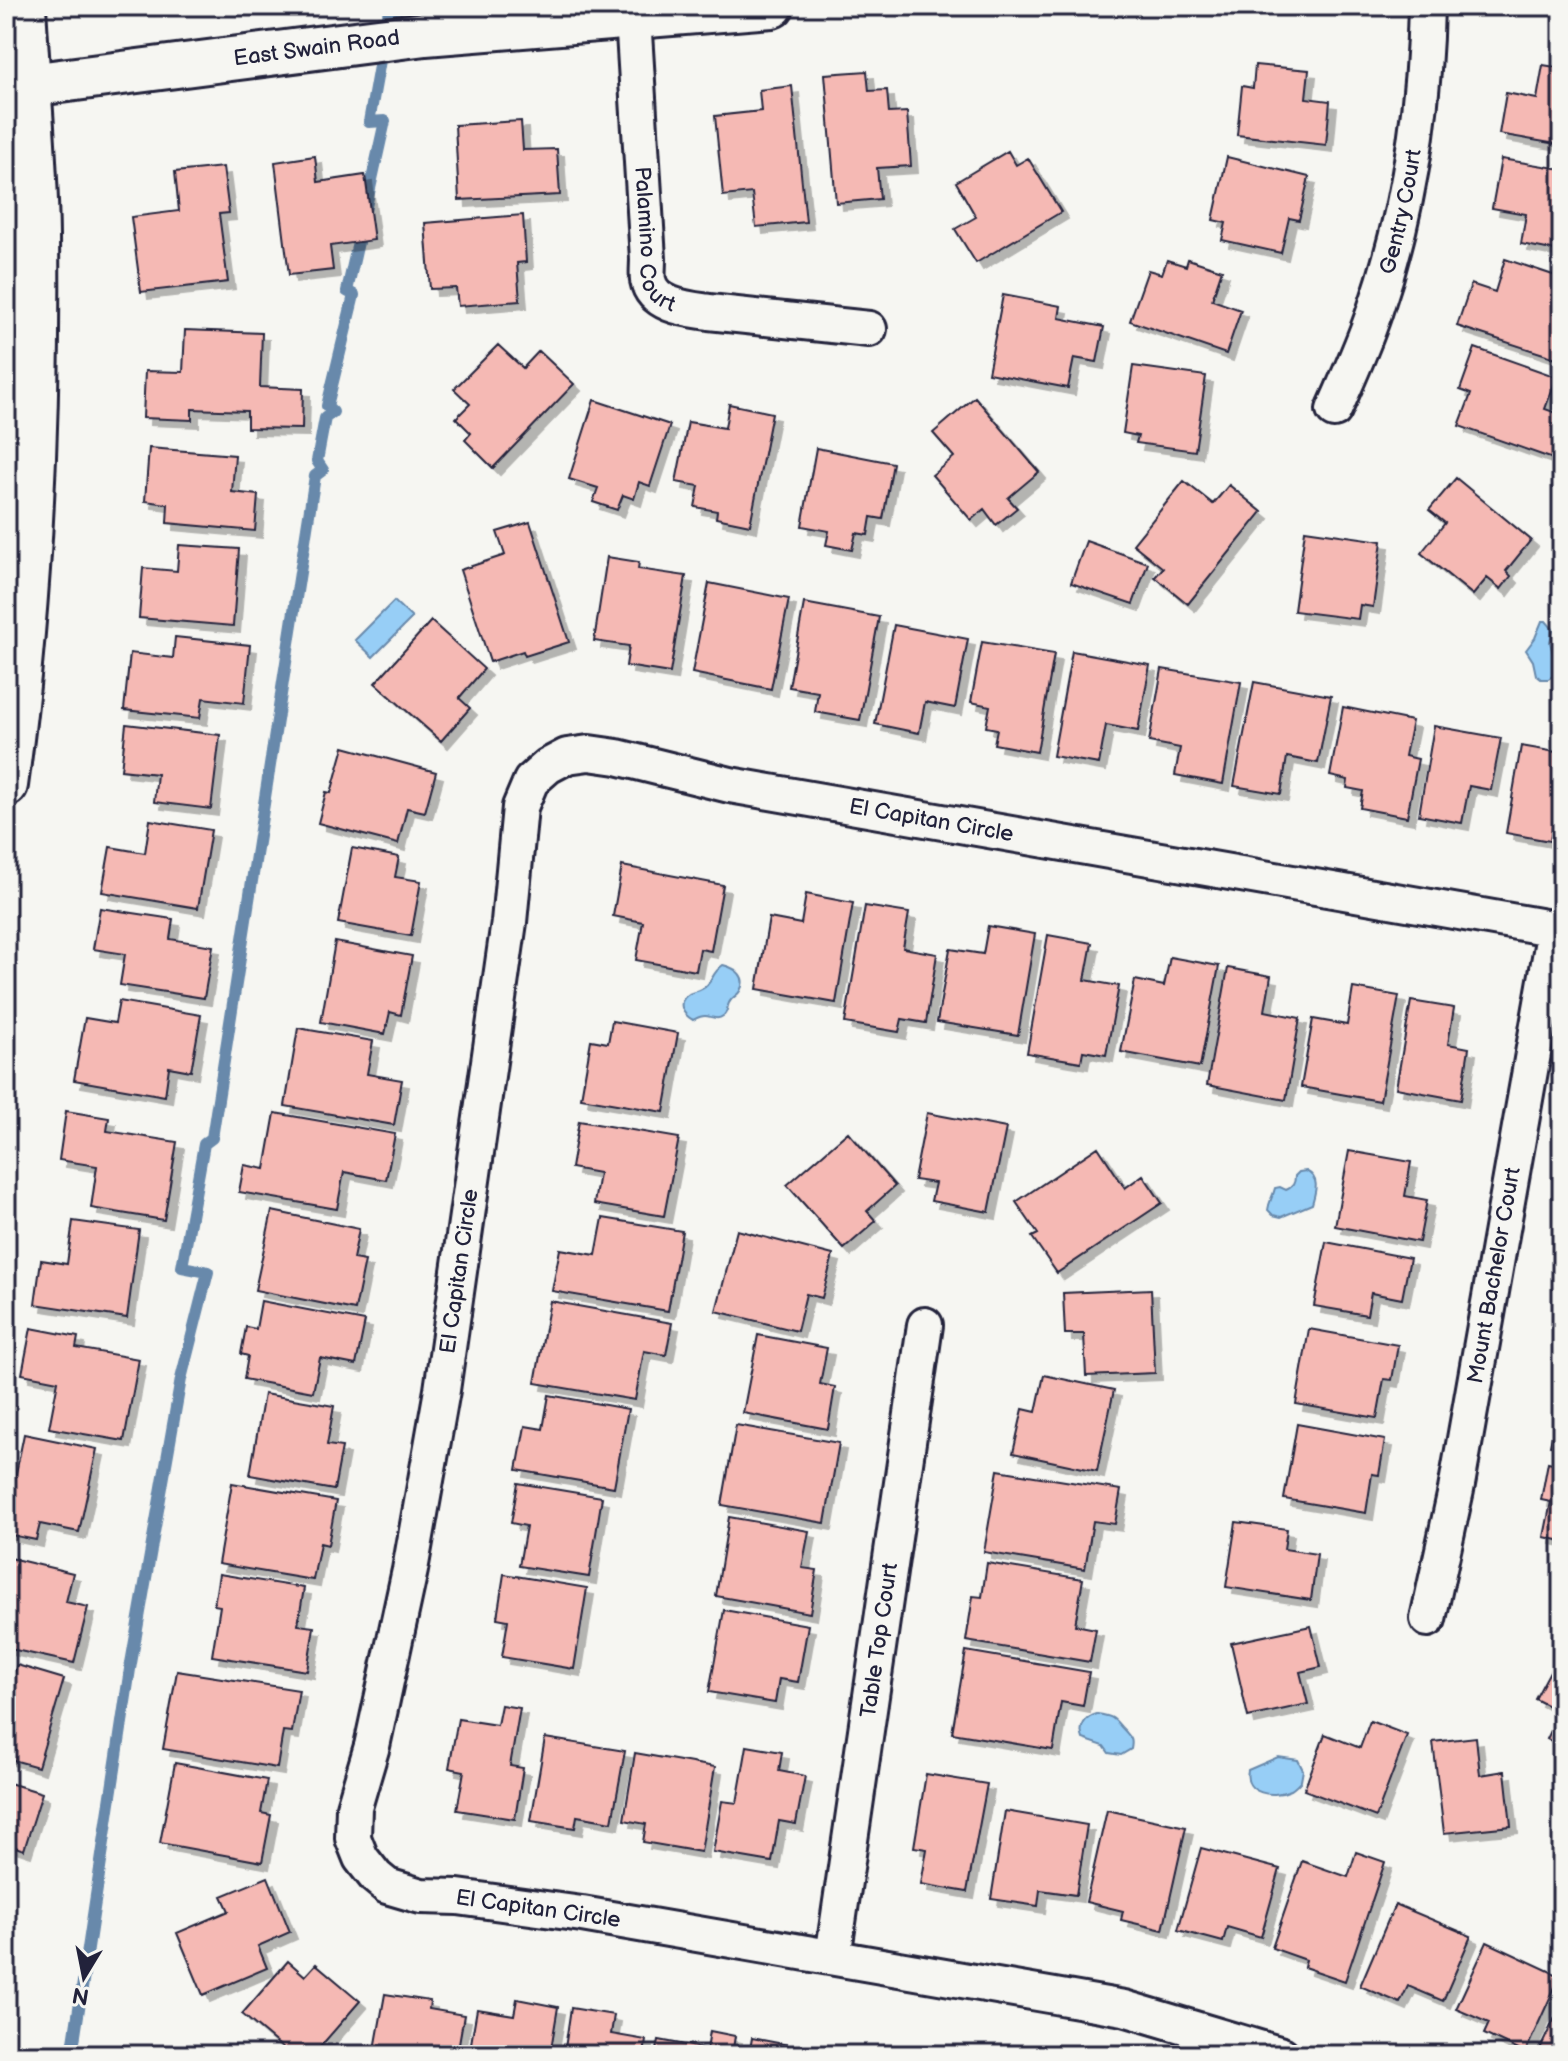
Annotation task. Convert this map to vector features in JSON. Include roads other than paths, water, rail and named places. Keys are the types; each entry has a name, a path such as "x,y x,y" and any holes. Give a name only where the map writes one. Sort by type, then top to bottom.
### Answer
{"street":[{"path":"6,785 17,706 34,436 37,234 18,86 24,6"},
{"name":"East Swain Road","path":"18,86 425,34 772,6"},
{"name":"Gentry Court","path":"1334,410 1374,315 1399,229 1418,128 1426,6"},
{"name":"Palamino Court","path":"633,17 648,283 660,300 709,312 869,329"},
{"name":"El Capitan Circle","path":"1282,2055 1124,2008 582,1914 458,1897 421,1896 387,1886 361,1858 353,1838 354,1807 372,1746 410,1570 442,1390 509,922 520,807 531,781 548,766 567,756 589,753 730,785 1559,930"},
{"name":"Mount Bachelor Court","path":"1428,1619 1456,1490 1559,930"},
{"name":"Table Top Court","path":"833,1957 925,1325"}],"water":[{"path":"394,601 412,618 373,657 355,640"},
{"path":"1542,621 1553,629 1550,642 1557,669 1548,679 1536,675 1533,661 1526,650"},
{"path":"723,965 742,977 740,991 721,1017 703,1016 693,1020 683,1011 685,997 705,987"},
{"path":"1306,1171 1315,1181 1312,1204 1281,1217 1273,1215 1268,1210 1275,1188 1288,1189 1299,1172"},
{"path":"1097,1714 1116,1721 1131,1739 1131,1749 1121,1755 1109,1753 1104,1746 1083,1739 1084,1723"},
{"path":"1278,1757 1298,1760 1303,1770 1301,1781 1292,1789 1276,1794 1261,1792 1250,1785 1248,1770"}],"waterway":[{"path":"365,211 385,121 369,122 389,10 403,6"},
{"path":"72,2055 130,1669 181,1379 208,1272 182,1267 204,1144 212,1138 315,476 323,470 317,461 325,418 333,412 327,406 354,295 347,291 361,229"}]}
